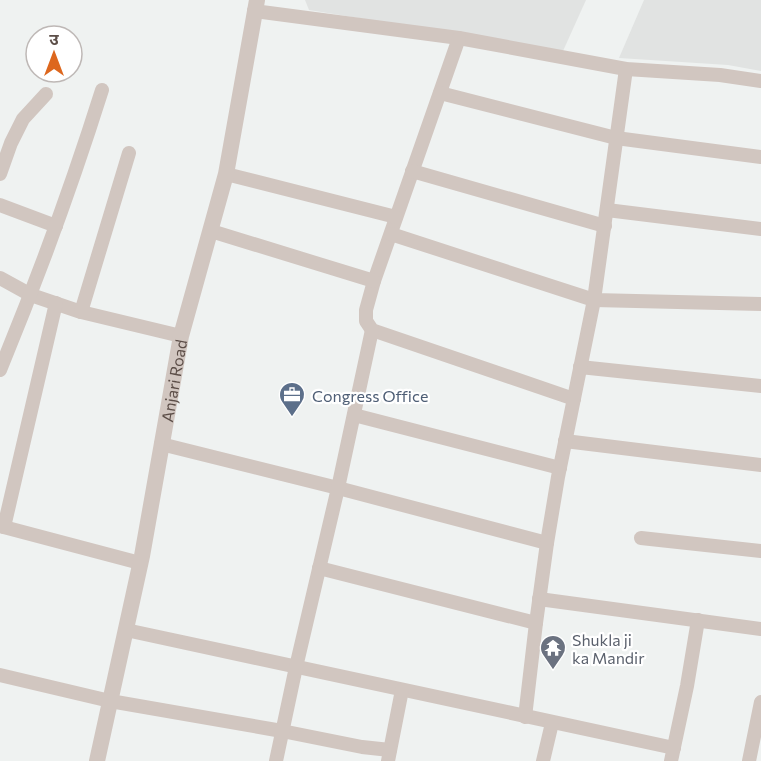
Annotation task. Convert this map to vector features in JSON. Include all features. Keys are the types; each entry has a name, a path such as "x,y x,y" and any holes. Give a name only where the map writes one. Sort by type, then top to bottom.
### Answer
{"street":[{"path":"256,6 459,38 626,69 720,75 761,81"},
{"name":"Anjari Road","path":"97,761 140,563 181,336 226,174 256,6"},
{"path":"459,38 374,281 366,310 366,321 372,330 574,399"},
{"path":"525,717 539,599 560,468 594,300 626,69"},
{"path":"0,370 31,295 79,163 102,90"},
{"path":"440,93 616,138 761,157"},
{"path":"0,174 10,143 23,119 46,94"},
{"path":"81,312 129,153"},
{"path":"412,171 605,226"},
{"path":"226,174 396,217"},
{"path":"0,205 56,226"},
{"path":"607,210 761,229"},
{"path":"211,231 374,281"},
{"path":"391,234 594,300 761,304"},
{"path":"0,278 31,295 81,312 181,336"},
{"path":"56,303 2,527 140,563"},
{"path":"276,761 372,330"},
{"path":"580,367 761,386"},
{"path":"354,415 560,468"},
{"path":"565,441 761,465"},
{"path":"161,444 548,543"},
{"path":"641,538 761,551"},
{"path":"319,568 536,623"},
{"path":"539,599 761,629"},
{"path":"126,630 552,723 673,755 698,620"},
{"path":"0,675 110,701 362,747 389,756 402,690"},
{"path":"749,761 760,719 761,702"},
{"path":"543,761 552,723"}],"shaded area":[{"path":"305,0 586,0 563,51 309,10"},
{"path":"644,0 761,0 761,71 728,65 619,58"}],"place":[{"name":"Congress Office","path":"292,418"},
{"name":"Shukla ji ka Mandir","path":"553,671"}]}
